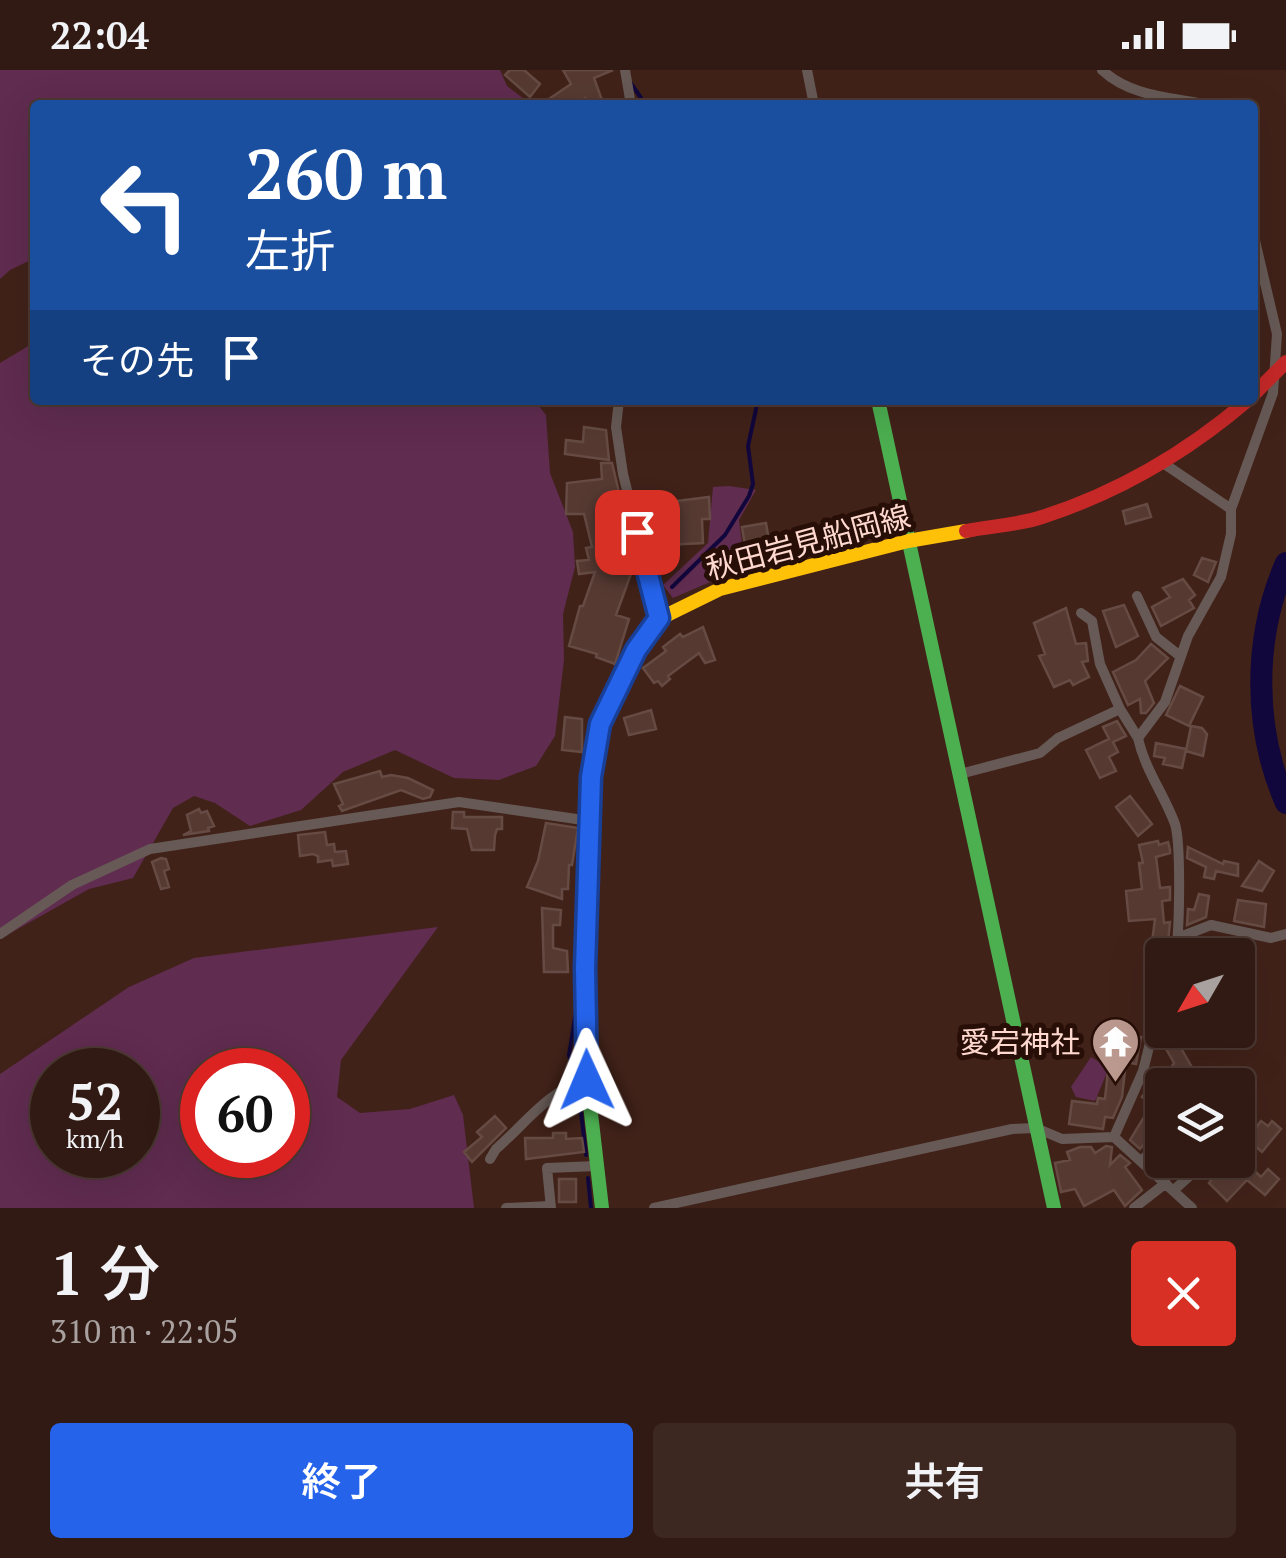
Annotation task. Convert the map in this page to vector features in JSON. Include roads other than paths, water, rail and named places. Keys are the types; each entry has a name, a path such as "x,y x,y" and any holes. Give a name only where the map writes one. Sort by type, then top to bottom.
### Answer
{"main road":[{"name":"秋田岩見船岡線","path":"1258,391 1286,362"},
{"path":"879,405 1054,1208"},
{"name":"秋田岩見船岡線","path":"659,618 720,589 908,541 1039,518 1114,490 1163,463 1205,437 1242,405"},
{"path":"602,1208 587,1080 585,968 591,777 600,724 636,650 659,618"}],"street":[{"path":"624,70 630,100"},
{"path":"807,70 813,100"},
{"path":"1102,70 1118,85 1182,100"},
{"path":"1138,738 1165,702 1180,656 1228,558 1231,509 1273,393 1277,334 1258,253"},
{"path":"618,405 616,426 622,474 659,618"},
{"path":"1163,463 1231,509"},
{"path":"1137,596 1156,637 1180,656"},
{"path":"1081,612 1092,621 1100,664 1138,738 1147,768 1176,828 1176,922 1180,937 1211,925 1271,938 1286,934"},
{"path":"960,774 1040,753 1058,738 1120,709"},
{"path":"0,934 72,884 150,849 459,802 590,821"},
{"path":"1114,1136 1143,1071 1149,1048"},
{"path":"490,1159 557,1092 587,1080"},
{"path":"654,1208 1012,1129 1036,1128 1062,1139 1114,1136 1192,1208"},
{"path":"506,1208 551,1207 547,1168 598,1166"},
{"path":"1134,1208 1182,1178"}],"waterway":[{"path":"630,82 643,100"},
{"path":"672,587 725,535 749,496 753,484 748,446 757,405"},
{"path":"1286,563 1267,622 1261,683 1267,744 1286,803"},
{"path":"575,1077 569,1055 578,998"},
{"path":"578,1087 586,1155"},
{"path":"588,1178 591,1208"}],"place":[{"name":"愛宕神社","path":"1115,1084"}]}
